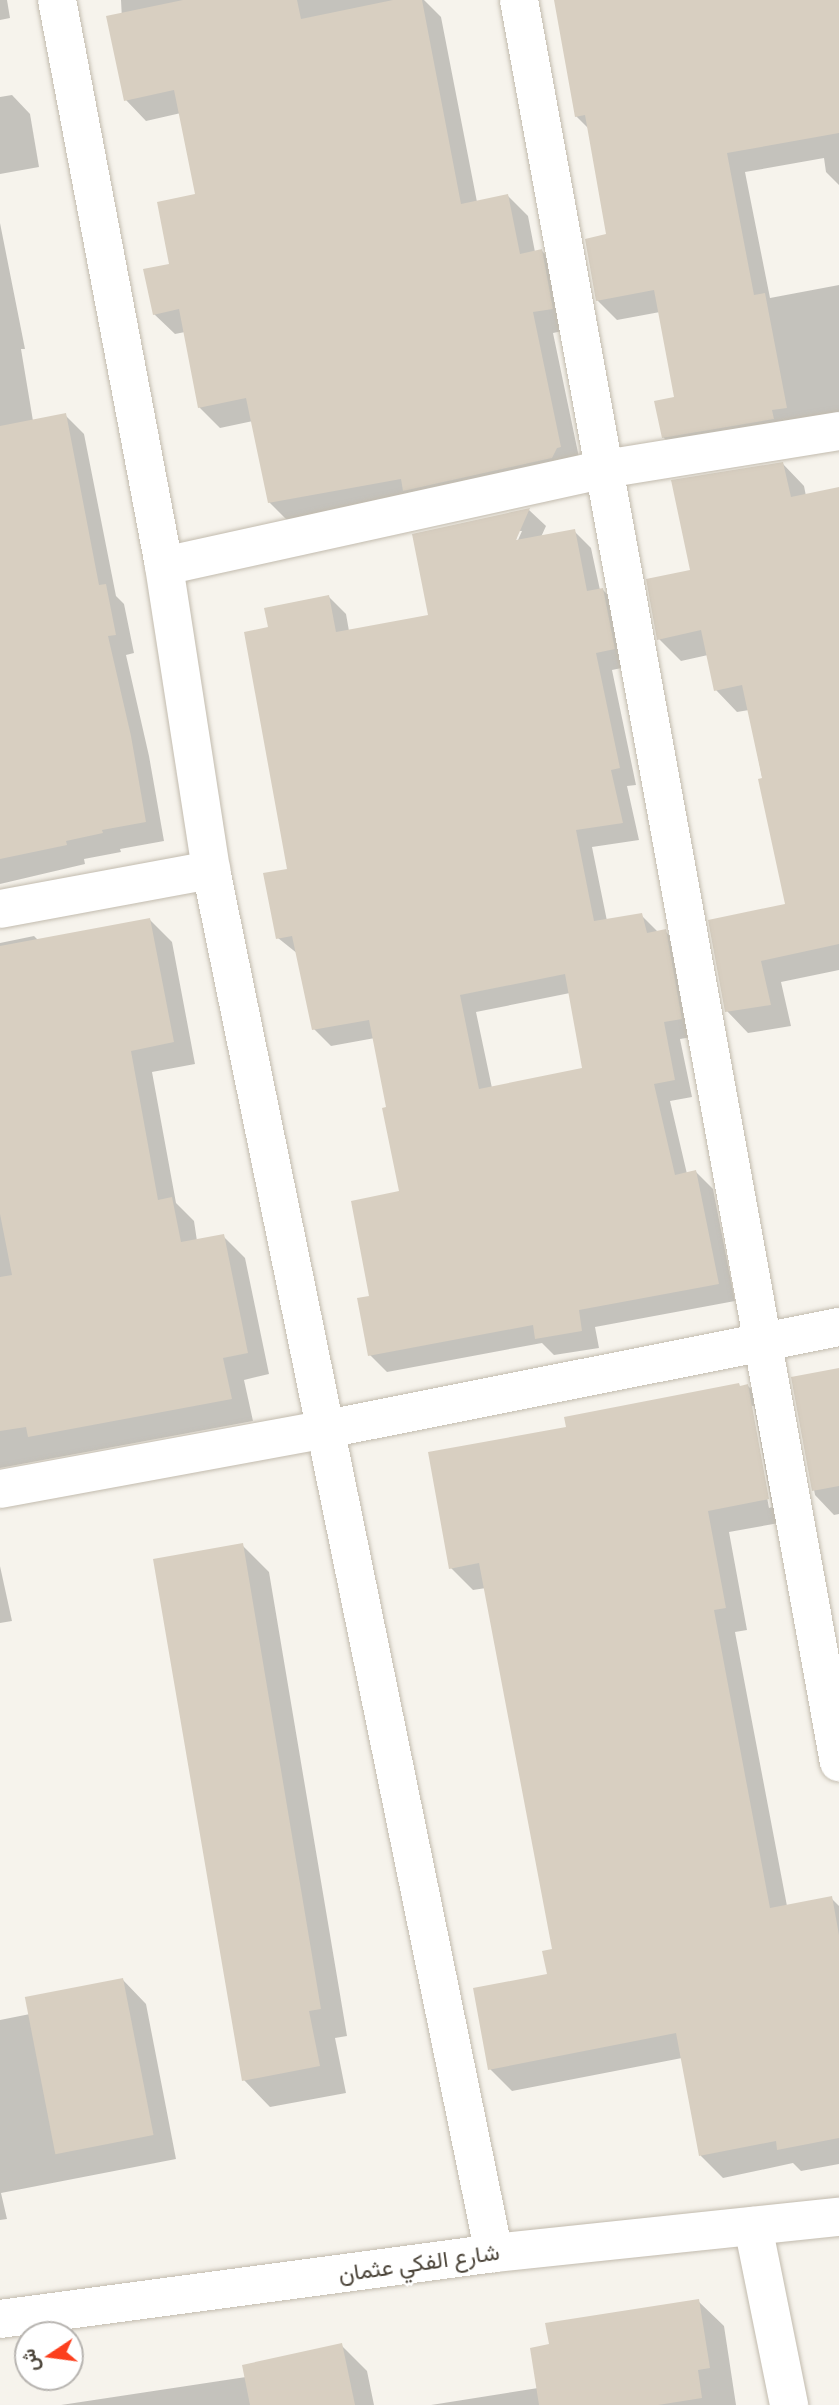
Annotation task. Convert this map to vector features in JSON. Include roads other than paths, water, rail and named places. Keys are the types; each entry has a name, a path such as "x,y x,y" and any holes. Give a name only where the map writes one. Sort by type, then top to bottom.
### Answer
{"street":[{"path":"57,0 164,566 211,870 494,2253"},
{"path":"519,0 839,1762"},
{"path":"164,566 605,469 839,431"},
{"path":"0,909 211,870"},
{"path":"0,1489 327,1429 839,1327"},
{"name":"شارع الفكي عثمان","path":"0,2319 494,2253 839,2217"},
{"path":"753,2226 789,2405"}]}
